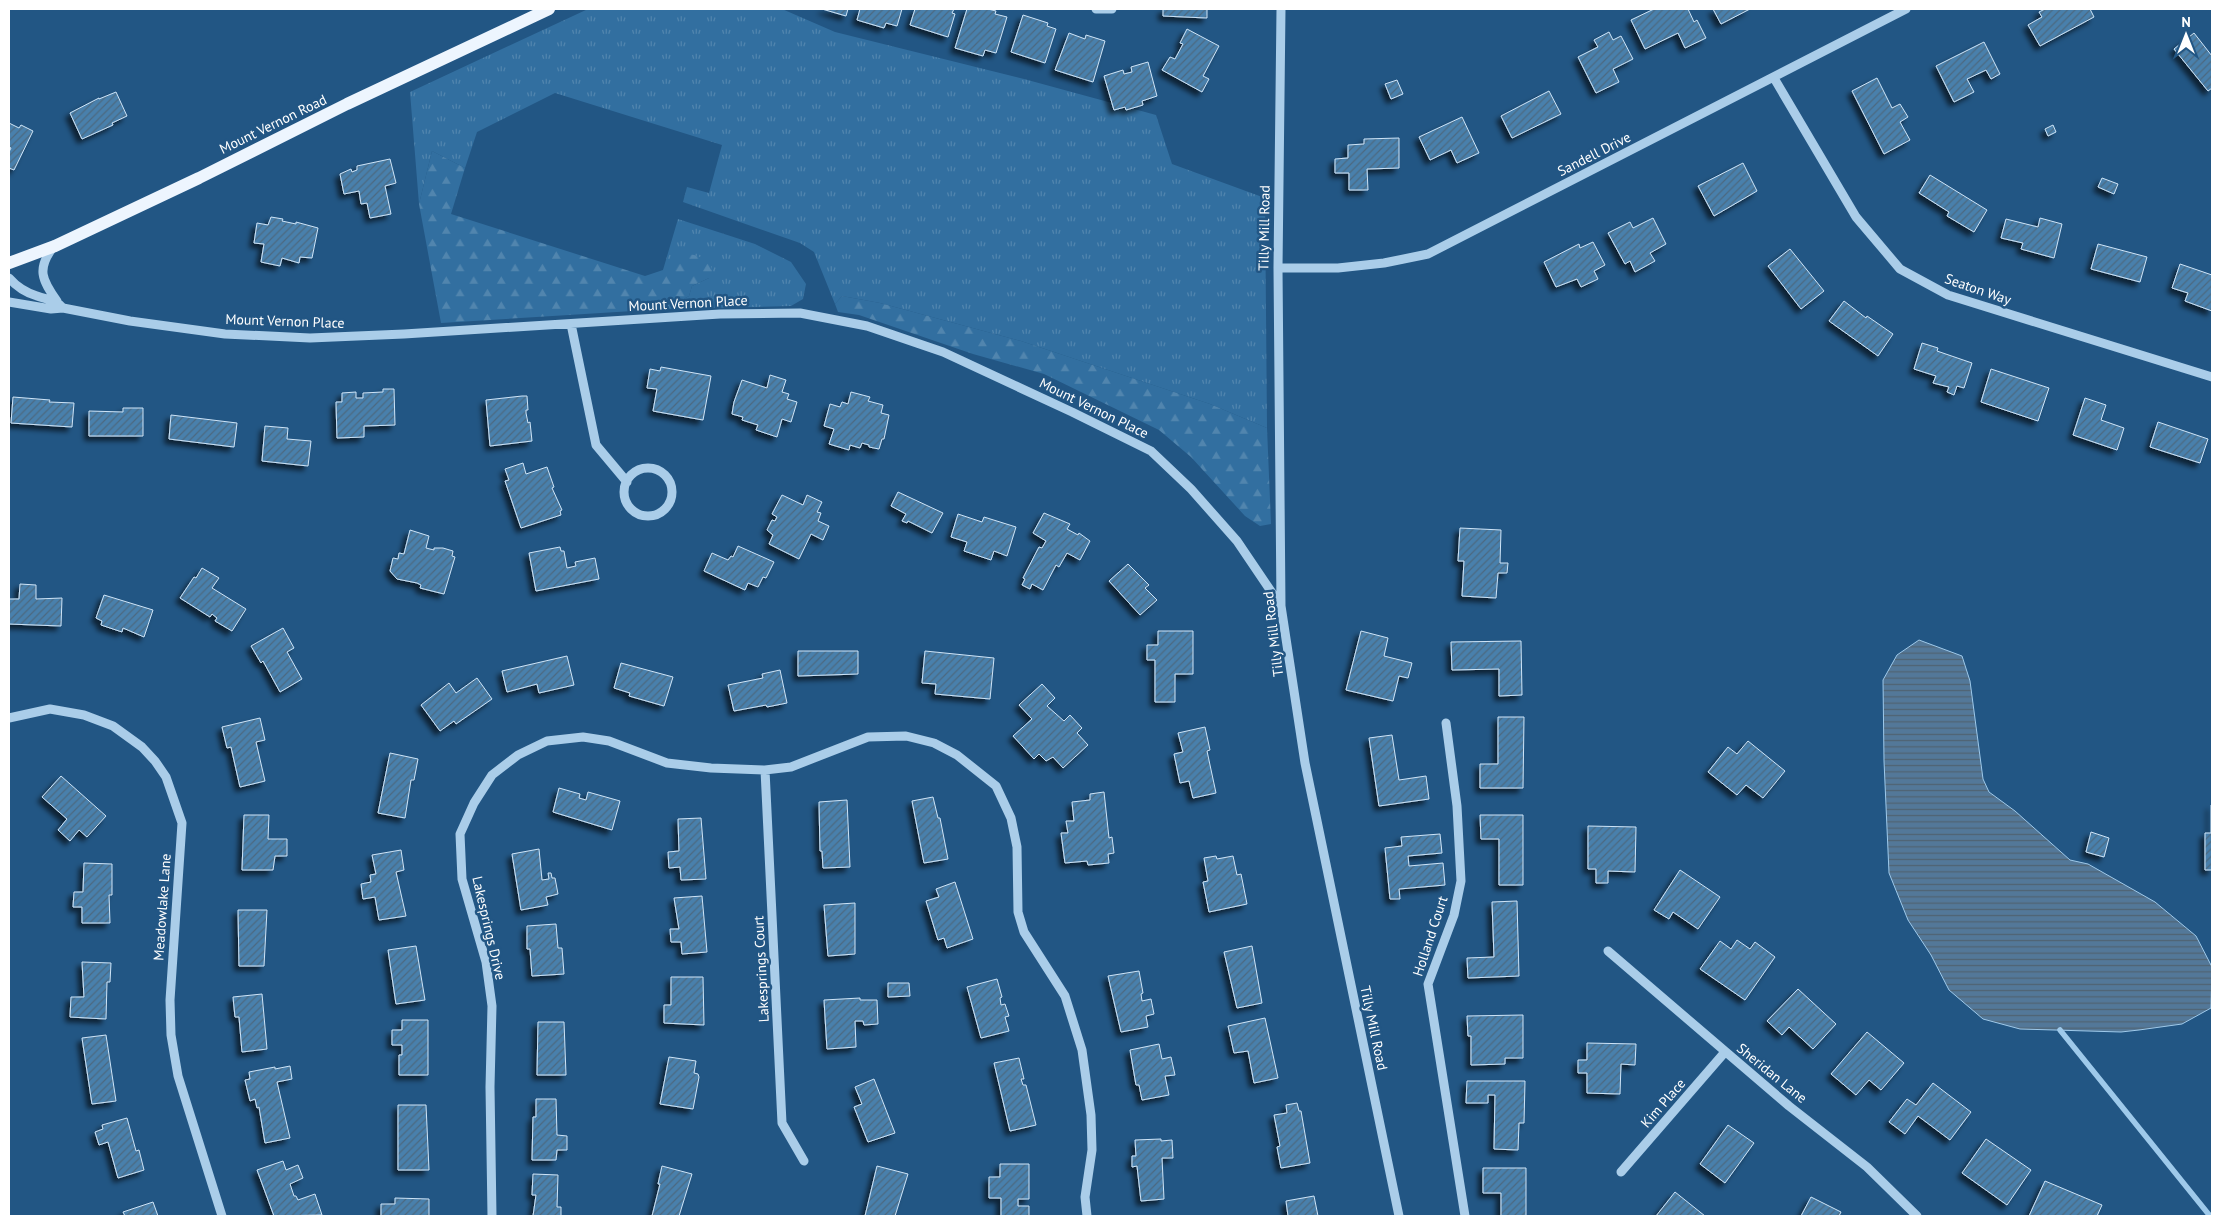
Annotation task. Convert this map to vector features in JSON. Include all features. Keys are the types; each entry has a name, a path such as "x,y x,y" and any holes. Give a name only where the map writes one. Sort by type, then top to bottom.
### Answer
{"main road":[{"name":"Mount Vernon Road","path":"9,263 55,246 549,9"}],"street":[{"path":"1096,9 1112,9"},
{"name":"Tilly Mill Road","path":"1281,9 1278,268 1281,606 1305,763 1399,1216"},
{"name":"Sandell Drive","path":"1278,268 1338,268 1384,263 1428,254 1906,9"},
{"name":"Seaton Way","path":"1774,78 1856,217 1900,268 1948,295 2212,377"},
{"path":"9,302 51,309 60,305 43,278 44,262 55,246"},
{"name":"Mount Vernon Place","path":"9,278 14,284 35,296 60,305 130,321 225,334 310,338 720,314 800,314 867,326 929,346 1072,412 1151,452 1191,489 1237,541 1281,606"},
{"path":"571,324 596,445 626,482 625,498 634,511 642,515 658,514 670,503 672,486 668,479 657,470 643,468 630,476 626,482"},
{"name":"Meadowlake Lane","path":"9,718 50,709 84,715 106,723 142,747 166,777 182,823 170,1000 171,1034 178,1076 222,1216"},
{"name":"Holland Court","path":"1446,723 1457,806 1461,881 1454,915 1428,984 1465,1216"},
{"name":"Lakesprings Drive","path":"492,1216 490,1087 492,1006 486,962 462,879 460,834 474,803 492,775 518,755 547,742 583,737 609,741 667,763 711,768 765,770 791,767 868,737 906,736 934,743 957,755 996,786 1011,818 1017,847 1018,912 1024,932 1065,996 1082,1050 1091,1115 1092,1150 1085,1197 1087,1216"},
{"name":"Lakesprings Court","path":"765,770 782,1123 804,1161"},
{"name":"Sheridan Lane","path":"1608,951 1725,1052 1867,1167 1917,1216"},
{"name":"Kim Place","path":"1621,1172 1725,1052"}],"green space":[{"path":"588,9 782,9 835,32 1024,79 1156,115 1172,164 1265,198 1267,428 1210,404 1021,341 880,303 842,296 835,304 814,252 800,243 683,202 687,187 709,193 722,145 555,93 477,132 465,168 432,151 419,204 410,92"},
{"path":"432,151 465,168 451,214 645,276 663,270 679,253 694,255 709,260 712,269 709,278 692,286 689,296 665,309 441,323 419,204"},
{"path":"678,219 755,244 791,262 806,284 803,299 791,306 665,309 689,296 692,286 709,278 663,270"},
{"path":"842,296 880,303 1021,341 1210,404 1267,428 1271,524 1260,526 1245,516 1191,457 1159,430 1044,374 973,354 859,315 838,312 835,304"}],"shaded area":[{"path":"1919,640 1962,656 1970,681 1983,779 1989,792 2015,811 2070,860 2088,864 2155,902 2196,936 2212,967 2211,1008 2182,1024 2121,1032 2020,1029 1983,1019 1949,990 1931,955 1908,920 1889,873 1884,761 1883,680 1897,655"}],"building":[{"path":"822,9 848,9 846,16"},
{"path":"860,9 902,9 897,26 886,23 884,28 857,20"},
{"path":"915,9 954,9 952,13 955,14 948,37 910,25"},
{"path":"967,9 988,9 996,11 995,14 1007,17 996,53 985,50 983,56 955,48"},
{"path":"1163,9 1207,9 1207,18 1163,16"},
{"path":"1654,9 1688,9 1694,22 1697,20 1706,38 1685,48 1678,33 1645,49 1631,20"},
{"path":"1713,9 1750,9 1721,24"},
{"path":"2045,9 2090,9 2094,17 2040,46 2028,25 2042,17 2039,12"},
{"path":"1023,15 1048,23 1047,26 1056,29 1045,63 1011,52"},
{"path":"1187,29 1219,46 1203,76 1209,79 1202,92 1162,70 1170,57 1175,59 1183,44 1180,43"},
{"path":"1609,32 1613,40 1621,36 1633,59 1613,69 1619,82 1596,93 1578,57 1598,47 1594,40"},
{"path":"1069,33 1085,39 1086,35 1105,41 1093,82 1055,70"},
{"path":"2194,33 2212,56 2212,88 2208,91 2174,49"},
{"path":"1984,42 2000,74 1991,79 1986,70 1967,79 1974,92 1954,102 1936,66"},
{"path":"1148,62 1157,96 1142,101 1143,105 1126,110 1125,107 1114,110 1104,76 1123,70 1124,74 1132,72 1131,67"},
{"path":"1877,78 1892,108 1900,104 1908,117 1900,122 1910,140 1884,154 1852,91"},
{"path":"1397,80 1403,94 1391,99 1385,84"},
{"path":"1549,91 1561,114 1512,138 1501,116"},
{"path":"116,92 127,116 112,123 113,125 82,139 70,113 99,98"},
{"path":"1462,117 1479,153 1457,163 1451,150 1430,160 1419,137"},
{"path":"9,123 19,128 21,125 33,131 14,170 9,168 9,152 11,148 9,147"},
{"path":"2053,125 2056,132 2048,136 2045,129"},
{"path":"1399,138 1399,168 1367,169 1368,190 1349,190 1349,173 1335,173 1335,159 1348,158 1348,145 1364,144 1364,139"},
{"path":"390,159 396,183 385,186 391,214 370,218 367,203 361,204 359,191 344,194 340,174 351,169 352,172 357,170 357,166"},
{"path":"1743,163 1757,191 1714,216 1698,186"},
{"path":"1930,175 1987,210 1974,232 1947,216 1949,212 1919,193"},
{"path":"2102,178 2118,184 2114,194 2098,187"},
{"path":"271,217 318,228 312,258 300,257 299,263 282,258 280,266 261,262 264,244 254,243 257,223 268,225"},
{"path":"1653,218 1666,244 1650,253 1655,261 1635,272 1630,261 1625,264 1608,233 1630,222 1633,228"},
{"path":"2040,218 2062,224 2054,258 2021,249 2023,243 2001,238 2006,219 2038,227"},
{"path":"1593,242 1605,265 1594,271 1598,279 1581,287 1577,279 1556,287 1544,262 1579,244 1580,248"},
{"path":"2098,244 2147,257 2140,282 2091,269"},
{"path":"1790,249 1824,291 1801,309 1768,266"},
{"path":"2180,264 2212,275 2212,311 2185,301 2188,293 2172,288"},
{"path":"1844,301 1866,318 1867,316 1893,334 1878,356 1829,321"},
{"path":"1922,343 1938,348 1937,351 1972,363 1964,388 1957,386 1954,395 1947,392 1949,387 1933,383 1936,376 1914,369"},
{"path":"661,367 711,376 703,420 653,411 657,389 647,388 650,369 660,371"},
{"path":"1991,369 2049,388 2038,421 1981,402"},
{"path":"770,375 786,380 782,392 789,394 787,399 797,402 791,422 782,419 777,437 756,430 758,425 742,420 743,417 732,414 742,380 767,388"},
{"path":"383,389 394,389 395,425 364,426 364,437 337,438 336,402 342,402 342,393 356,392 356,398 363,398 363,393 383,392"},
{"path":"851,392 870,397 868,401 883,405 881,413 889,415 884,439 882,439 879,449 862,443 860,448 850,445 849,450 829,444 834,429 824,426 830,404 840,407 842,402 848,404"},
{"path":"527,396 528,410 526,410 526,413 528,423 530,422 532,441 490,446 486,400"},
{"path":"13,397 74,403 72,427 11,423"},
{"path":"2085,398 2106,405 2101,420 2124,428 2117,450 2073,435"},
{"path":"123,408 143,408 143,436 89,436 89,411 123,412"},
{"path":"171,415 237,423 234,447 169,439"},
{"path":"2158,422 2208,439 2200,463 2150,447"},
{"path":"265,426 288,428 287,439 311,441 308,466 262,461"},
{"path":"523,463 526,474 547,467 554,487 552,488 562,510 560,511 561,515 521,528 505,481 509,480 505,469"},
{"path":"898,492 943,513 932,533 908,521 907,523 902,521 906,514 891,506"},
{"path":"782,495 803,505 807,495 822,502 817,512 821,513 818,521 829,526 823,540 811,534 799,559 769,544 773,535 767,530 772,520 775,521 777,517 772,514"},
{"path":"1044,513 1070,524 1067,529 1078,535 1079,533 1090,541 1080,560 1067,553 1059,567 1056,565 1043,590 1032,584 1030,589 1022,585 1025,579 1023,578 1039,547 1042,548 1046,541 1033,533"},
{"path":"958,514 982,522 984,517 1016,527 1007,556 994,551 991,560 964,551 967,542 951,537"},
{"path":"1460,528 1501,530 1500,563 1508,563 1507,573 1498,573 1496,598 1462,596 1464,561 1458,561"},
{"path":"410,530 429,536 426,548 434,550 434,548 443,548 453,551 452,556 455,557 444,594 420,588 421,585 417,583 397,579 390,571 393,558 398,559 399,553 404,554"},
{"path":"738,546 774,562 766,578 763,577 758,587 748,583 745,590 704,571 712,553 728,560 731,556 733,557"},
{"path":"560,547 561,551 564,551 567,568 576,566 575,562 595,558 599,579 536,591 529,553"},
{"path":"1128,564 1149,585 1145,588 1157,600 1140,615 1109,581"},
{"path":"202,568 219,578 212,588 246,609 232,631 215,621 217,618 212,614 210,617 180,598"},
{"path":"20,584 36,585 36,599 62,598 61,626 9,624 9,599 19,599"},
{"path":"104,595 153,610 144,637 123,628 122,632 101,625 102,621 96,618"},
{"path":"283,628 294,648 287,652 302,679 280,692 263,661 261,663 251,646"},
{"path":"1158,631 1193,631 1193,674 1175,674 1175,702 1155,702 1155,660 1147,660 1147,645 1158,645"},
{"path":"1361,631 1388,638 1384,656 1412,663 1408,678 1399,676 1393,701 1346,690"},
{"path":"1521,641 1522,695 1499,696 1499,669 1452,670 1451,642"},
{"path":"798,651 858,651 858,674 798,676"},
{"path":"925,651 994,658 990,699 935,694 936,684 922,683"},
{"path":"567,656 574,685 539,693 537,684 507,692 502,671"},
{"path":"621,663 673,677 664,706 629,696 630,693 614,688"},
{"path":"780,670 787,703 734,711 728,685 763,678 762,674"},
{"path":"477,678 492,699 456,724 454,721 440,731 421,705 449,683 456,693"},
{"path":"1042,684 1055,698 1047,706 1064,721 1070,715 1082,728 1077,733 1088,745 1063,768 1053,757 1046,761 1039,754 1034,759 1013,736 1032,719 1019,705"},
{"path":"1498,717 1524,717 1523,788 1480,788 1480,764 1498,764"},
{"path":"260,718 265,740 256,742 265,781 240,787 231,747 227,748 222,727"},
{"path":"1205,727 1210,750 1207,751 1216,793 1193,798 1189,781 1180,783 1174,754 1183,752 1178,733"},
{"path":"1392,735 1399,780 1426,776 1429,799 1379,806 1369,738"},
{"path":"1748,741 1785,771 1763,798 1746,785 1737,795 1708,772 1728,747 1737,754"},
{"path":"390,753 418,759 414,780 411,780 405,818 378,813"},
{"path":"61,776 106,816 87,837 79,830 70,841 58,830 67,819 42,797"},
{"path":"559,788 580,794 579,798 586,800 588,792 620,801 612,830 553,812"},
{"path":"1104,792 1109,838 1112,837 1114,853 1108,854 1109,863 1088,865 1087,861 1065,863 1061,833 1068,833 1066,821 1074,821 1072,802 1090,800 1090,794"},
{"path":"933,797 938,818 940,818 948,859 924,863 912,801"},
{"path":"847,800 850,867 823,868 822,851 820,851 819,802"},
{"path":"2211,805 2212,870 2205,870 2205,833 2211,833"},
{"path":"244,815 269,815 268,839 287,839 287,856 275,856 273,870 242,870"},
{"path":"1480,815 1523,815 1523,885 1499,885 1499,839 1481,839"},
{"path":"701,818 706,879 681,880 680,867 669,868 668,852 679,851 678,819"},
{"path":"1588,826 1636,827 1635,872 1608,871 1608,883 1596,883 1596,869 1588,869"},
{"path":"2091,832 2109,838 2104,857 2086,852"},
{"path":"1440,834 1442,853 1408,856 1409,866 1443,863 1445,885 1399,889 1400,899 1390,899 1385,848 1402,846 1401,837"},
{"path":"539,849 542,880 549,879 548,873 551,873 552,878 555,878 558,894 546,897 548,905 521,910 512,854"},
{"path":"401,850 404,870 396,872 406,916 379,920 375,897 363,899 361,884 371,882 370,875 376,874 372,855"},
{"path":"1216,856 1217,859 1233,856 1237,875 1241,874 1247,904 1209,912 1203,882 1208,881 1204,858"},
{"path":"84,863 112,864 112,895 109,895 110,923 82,923 82,907 73,907 74,892 83,892"},
{"path":"1680,870 1720,897 1698,929 1673,912 1669,919 1654,910"},
{"path":"955,882 973,939 947,948 944,938 938,940 926,901 939,897 936,889"},
{"path":"702,896 707,952 682,954 681,942 671,942 670,929 679,929 674,898"},
{"path":"1517,901 1519,976 1468,978 1467,958 1494,957 1492,902"},
{"path":"855,903 855,954 828,956 824,905"},
{"path":"238,910 267,910 264,966 239,966"},
{"path":"556,924 558,948 562,948 564,974 532,976 530,949 527,949 527,926"},
{"path":"1737,940 1750,949 1755,942 1775,957 1745,1000 1700,969 1720,941 1731,949"},
{"path":"416,946 425,1000 396,1004 388,950"},
{"path":"1252,946 1262,1003 1237,1008 1224,952"},
{"path":"82,962 111,963 110,982 107,982 106,1019 70,1017 71,997 84,997"},
{"path":"1139,971 1143,993 1141,994 1142,1001 1151,999 1154,1014 1146,1016 1148,1027 1121,1032 1108,976"},
{"path":"671,977 703,977 704,1025 664,1023 664,1005 671,1005"},
{"path":"997,979 1002,997 1000,998 1001,1005 1005,1004 1009,1016 1005,1017 1009,1031 981,1038 967,987"},
{"path":"888,983 909,983 910,996 888,997"},
{"path":"1798,989 1836,1024 1813,1049 1789,1027 1782,1035 1767,1021"},
{"path":"262,994 267,1049 242,1052 239,1017 235,1017 233,997"},
{"path":"860,998 860,1000 877,1000 878,1024 864,1025 863,1021 855,1021 856,1047 827,1049 824,1000"},
{"path":"1523,1015 1523,1058 1505,1058 1505,1064 1471,1065 1471,1036 1468,1036 1467,1016"},
{"path":"1265,1018 1278,1078 1254,1083 1248,1051 1234,1053 1228,1026"},
{"path":"402,1020 428,1020 428,1075 399,1075 399,1055 402,1055 402,1045 392,1045 392,1030 402,1030"},
{"path":"538,1022 564,1022 566,1075 537,1075"},
{"path":"1867,1032 1904,1063 1881,1090 1869,1080 1856,1095 1831,1074"},
{"path":"106,1035 116,1101 92,1104 82,1038"},
{"path":"1587,1043 1636,1044 1635,1065 1621,1064 1620,1094 1587,1093 1587,1073 1578,1073 1578,1060 1587,1060"},
{"path":"1159,1044 1162,1059 1171,1057 1175,1075 1165,1076 1169,1095 1142,1100 1139,1085 1136,1085 1130,1050"},
{"path":"669,1057 696,1061 694,1073 698,1074 699,1077 693,1109 660,1104"},
{"path":"1019,1058 1024,1079 1021,1079 1023,1085 1026,1085 1036,1125 1010,1131 994,1063"},
{"path":"290,1066 292,1079 277,1082 290,1138 265,1143 259,1107 257,1108 255,1099 250,1101 245,1080 250,1079 249,1072"},
{"path":"874,1079 895,1133 868,1142 854,1107 862,1104 855,1087"},
{"path":"1467,1081 1525,1081 1524,1123 1519,1123 1518,1150 1494,1149 1495,1095 1488,1095 1488,1103 1466,1103"},
{"path":"1933,1083 1971,1112 1950,1140 1918,1116 1905,1134 1889,1122 1907,1099 1916,1105"},
{"path":"536,1099 556,1099 557,1135 567,1136 567,1150 557,1150 556,1160 532,1160 533,1117 536,1117"},
{"path":"1297,1103 1299,1111 1301,1111 1310,1163 1281,1168 1277,1147 1280,1146 1274,1115 1287,1113 1286,1105"},
{"path":"398,1105 426,1105 429,1170 398,1170"},
{"path":"127,1118 136,1151 139,1150 144,1170 118,1178 108,1142 99,1145 95,1132 103,1129 102,1125"},
{"path":"1728,1125 1754,1143 1725,1183 1700,1164"},
{"path":"1161,1139 1161,1141 1172,1140 1173,1158 1162,1158 1164,1199 1141,1201 1137,1166 1132,1167 1132,1156 1136,1156 1135,1140"},
{"path":"1986,1139 2031,1170 2007,1205 1962,1173"},
{"path":"283,1161 286,1170 298,1165 303,1178 290,1184 294,1196 298,1200 315,1194 322,1215 274,1216 257,1170"},
{"path":"1000,1164 1029,1164 1029,1199 1018,1199 1018,1206 1029,1206 1029,1216 1001,1216 1001,1198 989,1198 989,1177 1000,1177"},
{"path":"662,1166 692,1174 679,1216 652,1216 660,1184 658,1184"},
{"path":"877,1166 908,1174 895,1216 865,1216"},
{"path":"1483,1168 1526,1168 1526,1216 1501,1216 1501,1193 1483,1193"},
{"path":"533,1174 558,1175 557,1207 561,1207 561,1216 533,1216 536,1195 532,1195"},
{"path":"2045,1181 2102,1205 2097,1216 2029,1216"},
{"path":"1675,1192 1705,1216 1656,1216"},
{"path":"1314,1196 1318,1216 1288,1216 1286,1201"},
{"path":"1811,1197 1841,1212 1839,1216 1801,1216"},
{"path":"395,1198 429,1199 429,1216 381,1216 381,1204 395,1204"},
{"path":"153,1202 158,1216 125,1216 123,1212"}],"waterway":[{"path":"2060,1030 2210,1216"}]}
